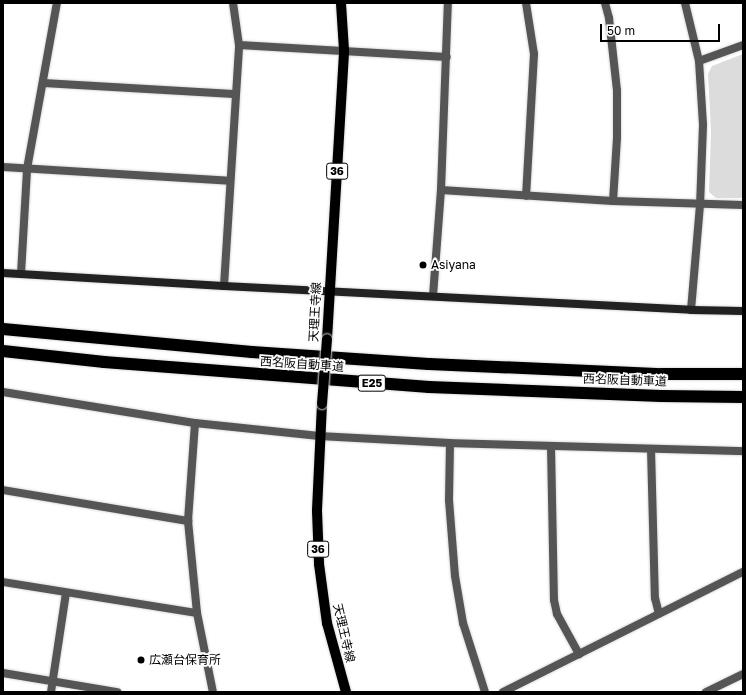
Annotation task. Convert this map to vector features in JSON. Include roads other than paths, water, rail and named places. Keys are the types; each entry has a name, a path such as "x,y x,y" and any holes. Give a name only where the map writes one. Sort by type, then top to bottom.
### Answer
{"highway":[{"name":"西名阪自動車道","path":"3,329 252,352 429,364 662,374 743,374"},
{"name":"西名阪自動車道","path":"3,351 111,362 429,387 661,396 743,397"}],"main road":[{"name":"天理王寺線","path":"342,3 344,50 327,339 319,436 317,511 319,564 327,623 346,692"}],"street":[{"path":"21,274 27,169 57,3"},
{"path":"224,286 238,45 233,3"},
{"path":"433,296 441,190 448,3"},
{"path":"526,3 534,54 526,196"},
{"path":"605,3 609,18 617,91 617,138 612,201"},
{"path":"686,3 700,62 703,125 700,205 691,310"},
{"path":"238,45 344,50 447,58"},
{"path":"700,62 743,45"},
{"path":"43,83 234,94"},
{"path":"3,167 230,181"},
{"path":"441,190 612,201 700,205 743,205"},
{"path":"3,273 691,310 743,311"},
{"path":"3,392 195,423 319,436 450,443 743,451"},
{"path":"195,423 188,521 197,613 214,692"},
{"path":"450,443 449,500 455,576 463,623 485,692"},
{"path":"550,446 554,600 557,614 579,654"},
{"path":"651,449 655,598 659,614"},
{"path":"3,490 188,521"},
{"path":"503,692 743,572"},
{"path":"3,582 197,613"},
{"path":"51,692 66,593"},
{"path":"3,673 117,692"},
{"path":"706,692 742,677"}],"place":[{"name":"Asiyana","path":"423,265"},
{"name":"広瀬台保育所","path":"141,660"}]}
